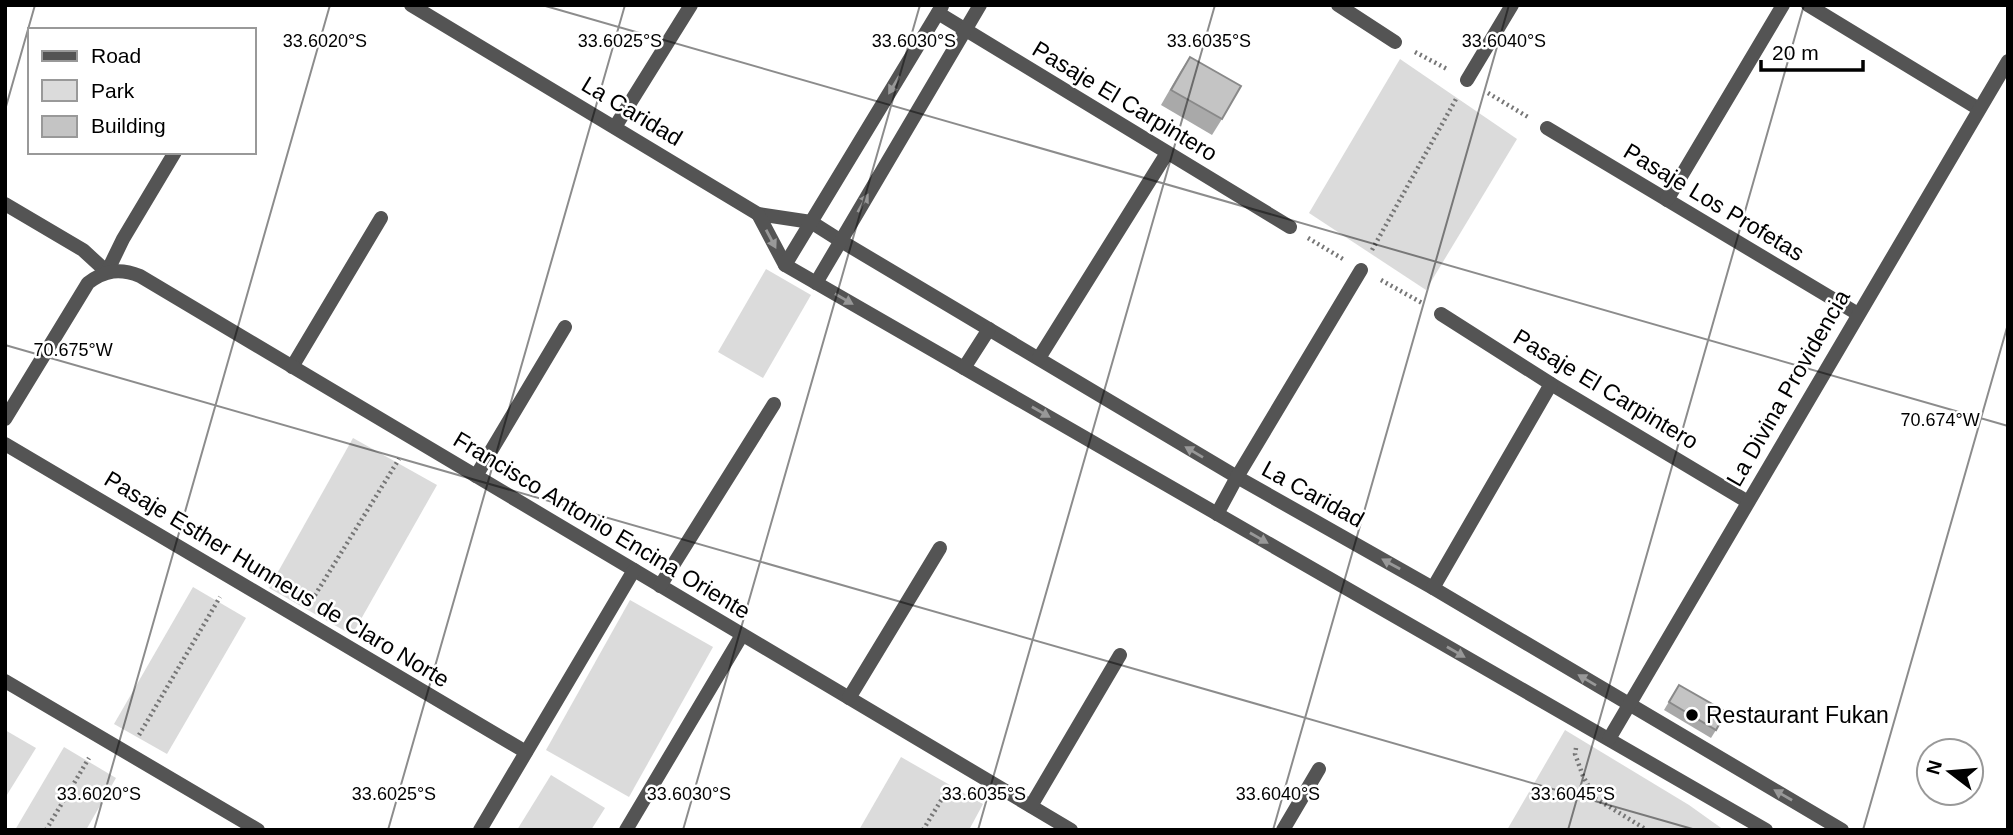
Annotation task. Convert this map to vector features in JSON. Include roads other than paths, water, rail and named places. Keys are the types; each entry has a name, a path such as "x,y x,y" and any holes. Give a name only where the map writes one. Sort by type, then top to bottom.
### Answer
{"street":[{"name":"La Caridad","path":"411,5 758,214 811,222 1237,477 1433,588 1842,830"},
{"path":"615,127 691,5"},
{"path":"816,283 980,5"},
{"path":"1338,5 1395,42"},
{"path":"1467,80 1512,5"},
{"path":"1667,200 1783,5"},
{"path":"1808,5 1979,109"},
{"path":"785,265 940,9"},
{"name":"Pasaje El Carpintero","path":"940,9 965,30 1290,227"},
{"name":"La Divina Providencia","path":"1609,739 2008,61"},
{"name":"Pasaje Los Profetas","path":"1547,128 1858,314"},
{"path":"1039,358 1167,153"},
{"path":"5,419 81,292 88,283 107,272 123,239 174,154"},
{"path":"5,204 83,250 107,272"},
{"path":"758,214 785,265 1766,830"},
{"path":"292,367 381,218"},
{"path":"1217,514 1361,270"},
{"name":"Francisco Antonio Encina Oriente","path":"107,272 129,272 140,276 1071,830"},
{"name":"Pasaje El Carpintero","path":"1441,314 1551,384 1748,502"},
{"path":"476,476 565,327"},
{"path":"964,368 989,329"},
{"path":"1433,588 1551,384"},
{"path":"660,586 774,404"},
{"name":"Pasaje Esther Hunneus de Claro Norte","path":"5,444 526,752"},
{"path":"849,698 940,548"},
{"path":"480,830 634,570"},
{"path":"631,828 742,635"},
{"path":"1031,806 1120,655"},
{"path":"5,681 257,830"},
{"path":"1283,830 1319,769"}],"place":[{"name":"Restaurant Fukan","path":"1692,715"}]}
